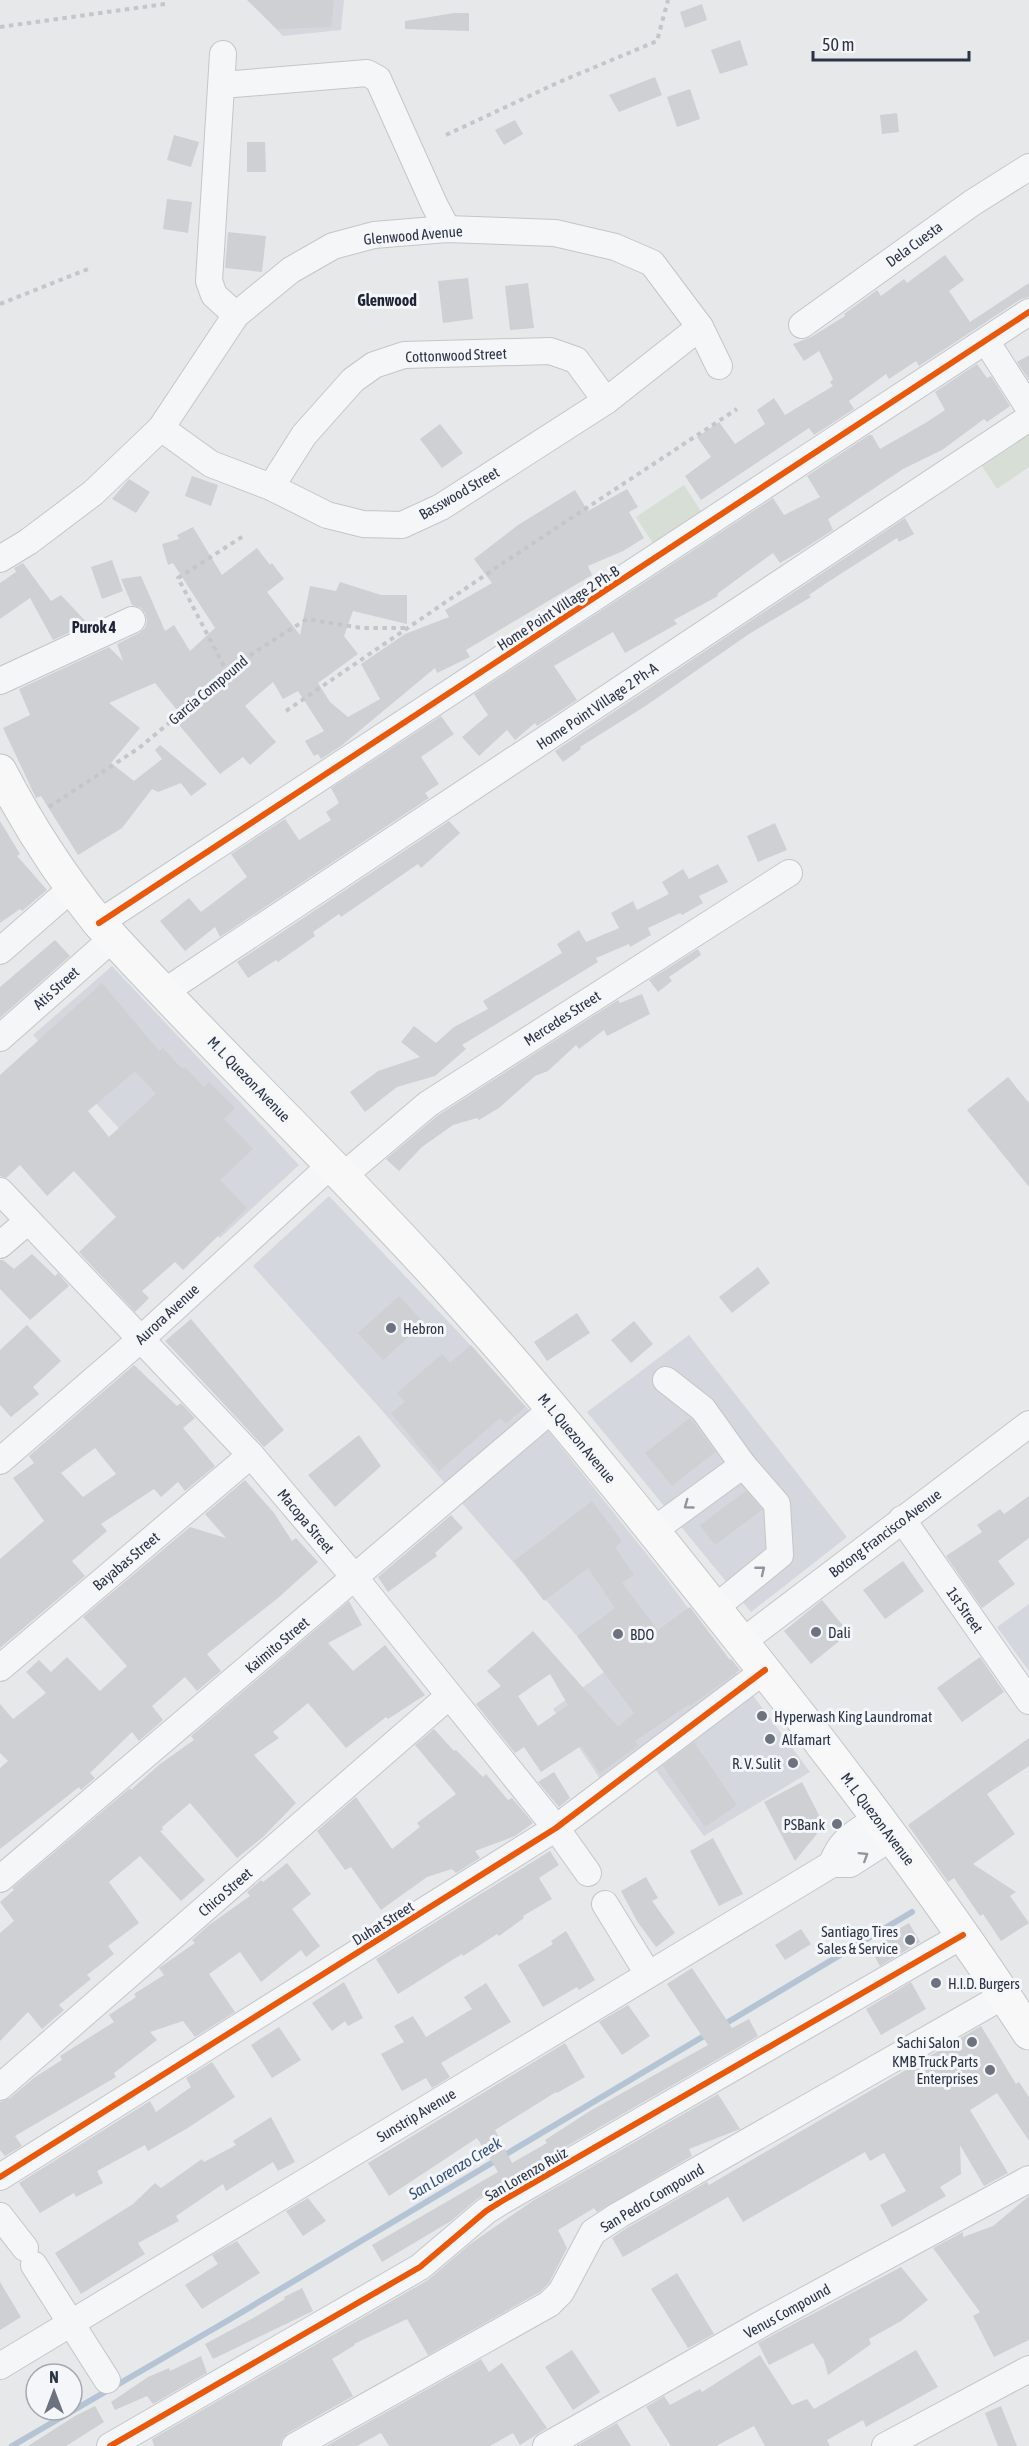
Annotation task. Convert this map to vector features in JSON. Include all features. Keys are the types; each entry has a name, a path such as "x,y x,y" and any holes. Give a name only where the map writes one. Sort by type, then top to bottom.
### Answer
{"main road":[{"name":"M. L. Quezon Avenue","path":"0,771 26,822 71,889 106,930 461,1302 654,1530 765,1670 885,1828 1020,2012"}],"street":[{"path":"223,54 209,281 214,295 236,315"},
{"path":"222,85 367,73 378,79 447,229"},
{"name":"Dela Cuesta","path":"802,325 972,203 1029,167"},
{"name":"Glenwood Avenue","path":"0,559 28,542 93,493 161,429 236,315 291,270 333,246 374,235 447,229 555,233 615,247 652,263 700,327 719,366"},
{"name":"Home Point Village 2 Ph-B","path":"106,930 1029,312"},
{"name":"Basswood Street","path":"161,429 211,464 271,487 327,515 363,524 402,525 441,507 606,401 700,327"},
{"path":"986,341 1029,408"},
{"name":"Cottonwood Street","path":"271,487 304,435 353,380 374,365 404,355 549,351 576,360 606,401"},
{"name":"Home Point Village 2 Ph-A","path":"164,992 1029,418"},
{"path":"0,681 132,620"},
{"name":"Mercedes Street","path":"337,1170 428,1104 789,873"},
{"path":"0,951 71,889"},
{"name":"Atis Street","path":"0,1038 106,930"},
{"name":"Aurora Avenue","path":"0,1461 337,1170"},
{"name":"Macopa Street","path":"0,1191 251,1455 355,1578 556,1828 588,1872"},
{"path":"0,1245 28,1221"},
{"path":"666,1380 703,1409 743,1465 777,1504 780,1555 716,1607"},
{"name":"Kaimito Street","path":"0,1879 552,1408"},
{"name":"Botong Francisco Avenue","path":"742,1642 1029,1424"},
{"name":"Bayabas Street","path":"0,1668 251,1455"},
{"path":"654,1530 743,1465"},
{"name":"1st Street","path":"902,1520 1029,1701"},
{"name":"Duhat Street","path":"0,2177 556,1828 765,1670"},
{"name":"Chico Street","path":"0,2087 449,1696"},
{"name":"Sunstrip Avenue","path":"0,2366 832,1864 836,1850 845,1840 885,1828"},
{"path":"605,1904 648,1974"},
{"name":"San Lorenzo Ruiz","path":"110,2446 420,2267 486,2211 502,2201 963,1935"},
{"name":"San Pedro Compound","path":"296,2446 549,2304 561,2292 593,2232 620,2215 1020,2012"},
{"name":"Venus Compound","path":"546,2446 765,2322 1029,2179"},
{"path":"0,2216 30,2256 107,2380"},
{"path":"885,2446 1029,2369"}],"path":[{"path":"0,27 165,4 165,0"},
{"path":"446,135 557,83 657,41 668,0"},
{"path":"0,304 88,269"},
{"path":"286,711 500,565 737,409"},
{"path":"228,674 178,578 245,535"}],"shaded area":[{"path":"248,0 344,0 341,30 283,36"},
{"path":"1029,426 1029,467 997,489 978,460"},
{"path":"684,485 702,513 654,545 636,517"},
{"path":"112,966 299,1165 220,1238 33,1035"},
{"path":"329,1196 550,1433 665,1577 810,1772 704,1836 641,1750 601,1780 553,1709 604,1672 577,1636 378,1406 253,1266"},
{"path":"689,1335 847,1537 751,1612 587,1412"},
{"path":"1029,1604 1029,1671 997,1627"}],"building":[{"path":"247,0 334,0 331,27 277,29"},
{"path":"702,4 707,20 685,28 680,12"},
{"path":"454,13 469,13 469,31 405,29 405,21"},
{"path":"740,40 748,65 720,74 711,50"},
{"path":"655,77 662,95 619,112 609,95"},
{"path":"690,89 700,119 677,127 667,97"},
{"path":"897,113 899,132 882,134 880,115"},
{"path":"515,120 523,134 504,145 495,130"},
{"path":"174,135 199,142 191,167 167,160"},
{"path":"247,142 265,142 266,172 247,172"},
{"path":"167,199 192,202 188,233 163,229"},
{"path":"228,232 266,236 262,272 225,268"},
{"path":"945,255 964,280 949,291 970,322 1029,283 1029,297 1021,299 919,366 916,361 889,379 886,374 849,401 854,409 814,435 809,428 701,500 685,476 711,457 697,437 719,422 735,444 765,424 757,410 774,398 785,415 833,386 830,382 833,379 819,351 804,361 793,344 811,337 845,316 844,314 877,290 881,296 904,279 907,283"},
{"path":"468,278 473,319 443,323 438,281"},
{"path":"528,283 534,328 510,330 505,286"},
{"path":"1029,355 1029,380 1017,362"},
{"path":"977,364 987,378 991,376 1010,406 987,422 984,419 942,450 903,469 828,519 833,530 799,552 780,563 773,553 717,594 718,596 674,620 677,624 625,653 613,632 554,666 577,700 537,726 535,723 515,740 507,730 479,756 462,737 488,715 474,694 773,498 784,515 820,497 807,476 869,435 872,435 880,449 927,422 945,410 935,392"},
{"path":"440,424 463,453 442,468 420,439"},
{"path":"192,476 218,485 211,506 185,496"},
{"path":"129,479 150,492 136,513 112,499"},
{"path":"627,489 638,507 629,512 644,538 623,551 588,566 592,575 466,650 470,657 437,673 435,668 341,746 321,759 318,754 314,756 305,741 324,731 298,691 283,699 273,682 245,706 276,742 250,765 243,757 220,774 175,720 181,715 155,683 109,703 140,728 111,763 134,781 162,759 155,750 160,745 207,784 191,796 181,783 158,792 152,789 122,828 78,855 41,796 36,798 3,728 30,715 19,689 109,647 123,661 117,644 139,633 145,628 147,621 141,608 132,605 121,579 141,576 165,631 174,625 190,651 215,628 173,563 168,565 162,544 179,539 177,535 193,527 222,575 257,548 270,565 272,563 284,579 267,592 300,635 310,586 336,591 340,582 381,595 407,595 407,624 353,611 344,636 358,654 318,683 330,702 348,717 380,699 361,664 405,634 449,617 445,610 492,583 474,559 518,525 575,490 588,511"},
{"path":"905,518 914,534 899,542 897,538 831,580 809,595 811,597 749,634 647,705 580,747 581,749 563,762 555,751"},
{"path":"112,560 123,591 102,599 91,567"},
{"path":"23,563 51,601 61,595 88,624 53,640 30,598 0,619 0,583 16,572 14,568"},
{"path":"441,716 454,734 421,757 439,784 425,793 429,798 220,937 215,927 185,951 160,921 189,898 201,912 247,877 231,854 285,819 299,840 331,820 326,812 339,803 331,788"},
{"path":"0,821 20,854 17,856 47,890 22,911 20,909 0,923"},
{"path":"449,821 460,833 421,868 418,864 341,917 339,914 313,932 315,936 278,962 276,960 248,978 237,962"},
{"path":"775,823 787,850 758,862 747,836"},
{"path":"718,864 728,882 699,896 703,903 682,915 680,913 648,928 651,935 630,947 629,944 596,958 598,962 462,1045 466,1049 435,1076 397,1087 365,1112 350,1092 378,1071 420,1057 401,1042 414,1026 436,1043 454,1027 488,1009 483,1001 562,953 557,944 579,930 586,942 619,928 611,913 633,901 637,910 669,894 662,882 683,869 689,879"},
{"path":"55,940 70,956 0,1018 0,987"},
{"path":"698,949 701,955 669,977 672,981 658,992 649,980"},
{"path":"102,983 159,1051 163,1048 182,1069 185,1067 204,1087 209,1082 235,1108 224,1119 253,1149 220,1180 247,1208 183,1270 175,1262 142,1291 149,1298 135,1312 79,1252 116,1217 74,1171 47,1196 20,1165 6,1178 0,1176 0,1075","holes":["135,1071 156,1094 109,1137 88,1111"]},
{"path":"642,994 650,1014 607,1036 604,1030 579,1049 576,1045 548,1071 535,1076 499,1108 479,1120 477,1118 453,1125 422,1147 399,1171 386,1159 437,1116 618,1000 620,1003"},
{"path":"1008,1077 1029,1103 1029,1187 967,1110"},
{"path":"32,1254 55,1276 58,1273 69,1286 30,1320 0,1289 0,1260 14,1269"},
{"path":"758,1267 770,1283 732,1313 719,1297"},
{"name":"Hebron","path":"399,1296 424,1323 383,1360 358,1333"},
{"path":"577,1313 590,1333 547,1361 534,1342"},
{"path":"191,1319 284,1430 264,1447 165,1341"},
{"path":"634,1321 653,1344 631,1363 611,1340"},
{"path":"27,1325 61,1361 33,1387 39,1394 11,1417 0,1405 0,1350"},
{"path":"471,1345 525,1407 506,1424 500,1418 439,1471 391,1413 405,1402 397,1393 442,1354 450,1363"},
{"path":"134,1365 177,1406 181,1403 195,1418 183,1428 215,1466 185,1491 178,1482 161,1497 154,1489 101,1524 107,1531 72,1561 85,1576 0,1648 0,1559 44,1521 13,1478 34,1463 29,1456","holes":["95,1448 116,1474 83,1497 61,1473"]},
{"path":"690,1418 715,1452 672,1486 645,1453"},
{"path":"359,1435 381,1466 335,1507 308,1475"},
{"path":"245,1480 274,1513 292,1541 296,1538 318,1562 278,1598 207,1654 221,1671 197,1691 185,1677 152,1706 163,1720 139,1741 132,1732 90,1773 95,1778 81,1790 79,1787 0,1849 0,1768 8,1761 0,1753 0,1704 13,1719 46,1693 26,1672 39,1660 51,1672 67,1657 100,1691 127,1666 83,1617 190,1527 226,1538 205,1514"},
{"path":"746,1491 762,1510 715,1545 700,1525"},
{"path":"1029,1496 1029,1538 998,1561 1015,1584 982,1608 946,1556 982,1532 977,1525 1000,1509 1004,1514"},
{"path":"592,1501 622,1541 615,1547 634,1575 622,1583 658,1630 690,1607 740,1670 690,1706 688,1705 635,1741 638,1746 600,1773 581,1746 541,1772 524,1747 515,1753 476,1704 501,1686 487,1671 533,1631 618,1727 634,1713 577,1636 615,1608 588,1568 544,1601 514,1561","holes":["550,1674 568,1705 538,1726 518,1696"]},
{"path":"451,1515 463,1528 435,1553 437,1556 388,1592 378,1577"},
{"path":"903,1561 924,1591 885,1619 863,1590"},
{"name":"Dali","path":"822,1600 849,1633 811,1664 784,1631"},
{"path":"349,1601 362,1625 328,1643 353,1671 385,1645 425,1695 388,1719 386,1717 346,1748 308,1703 273,1732 279,1738 254,1755 296,1803 263,1837 237,1858 190,1803 160,1831 205,1880 181,1901 140,1856 109,1882 139,1923 108,1946 114,1954 87,1975 91,1979 59,2005 64,2010 42,2029 28,2012 0,2041 0,1933 14,1921 0,1902 14,1890 12,1888 130,1788 131,1790 160,1764 194,1740 191,1736"},
{"path":"980,1657 1004,1692 962,1722 937,1688"},
{"path":"434,1729 483,1777 486,1774 508,1800 512,1798 533,1823 515,1836 475,1851 480,1858 456,1873 452,1869 427,1877 381,1910 351,1867 345,1870 317,1831 356,1797 392,1849 420,1827 417,1823 456,1794 415,1745"},
{"path":"1029,1738 1029,1766 987,1794 1015,1834 973,1864 1016,1892 1010,1896 1029,1923 1001,1941 983,1914 980,1916 954,1878 948,1882 908,1825"},
{"path":"694,1742 737,1805 705,1827 663,1766"},
{"path":"554,1772 570,1798 559,1807 538,1782"},
{"path":"802,1782 824,1825 795,1861 764,1802"},
{"path":"713,1838 743,1894 719,1906 690,1851"},
{"path":"550,1851 559,1865 539,1878 552,1899 523,1916 524,1918 499,1936 497,1934 463,1956 462,1954 398,1994 376,1959"},
{"path":"287,1863 311,1894 292,1909 320,1946 306,1957 301,1950 261,1982 240,1952 209,1974 235,2012 195,2037 183,2021 150,2032 157,2040 114,2073 116,2077 15,2136 22,2146 5,2156 0,2150 0,2102 10,2098 35,2077 62,2060 60,2056 114,2022 109,2015 136,1997 134,1994 164,1975 159,1968 195,1943 192,1940 209,1925 250,1896 247,1892 261,1880 263,1882"},
{"path":"646,1877 658,1898 652,1901 675,1933 656,1947 637,1921 621,1891"},
{"path":"909,1923 920,1942 880,1966 871,1950 897,1934 895,1931"},
{"path":"801,1929 811,1944 785,1960 775,1945"},
{"path":"566,1931 595,1980 579,1990 577,1987 543,2007 518,1965 553,1944 551,1941"},
{"path":"692,1968 732,2028 749,2019 758,2036 494,2188 451,2221 382,2262 372,2245 498,2172 477,2138 389,2196 368,2163 565,2043 585,2077 495,2130 512,2163 547,2143 545,2140 590,2111 708,2045 667,1984"},
{"path":"344,1982 363,2018 348,2026 345,2021 332,2031 312,2003"},
{"path":"911,1982 926,2009 881,2035 866,2009"},
{"path":"486,1983 511,2022 441,2063 450,2077 432,2088 426,2078 402,2091 381,2054 404,2042 394,2026 413,2016 426,2037 472,2009 464,1997"},
{"path":"628,2005 650,2036 622,2055 599,2022"},
{"path":"981,2026 1016,2084 1019,2082 1029,2097 1029,2141 997,2093 970,2110 1008,2173 984,2186 960,2145 961,2174 940,2187 946,2196 892,2227 880,2205 906,2191 884,2153 870,2161 865,2152 743,2222 728,2197 623,2257 612,2238 627,2228 707,2182 709,2185"},
{"path":"279,2027 301,2060 272,2078 251,2045"},
{"path":"212,2062 235,2097 148,2151 145,2145 97,2171 103,2183 76,2197 74,2193 40,2213 19,2183 150,2101 156,2112 191,2087 186,2078"},
{"path":"718,2094 740,2129 689,2149 692,2156 597,2212 594,2208 558,2230 567,2248 549,2283 540,2292 428,2355 407,2319 354,2344 332,2359 353,2396 288,2433 282,2439 280,2446 154,2446 152,2439 428,2280 470,2244 534,2200"},
{"path":"271,2117 295,2162 278,2171 273,2162 226,2191 223,2184 176,2216 179,2221 138,2243 145,2254 81,2294 55,2253 133,2204 155,2183 161,2188 202,2159 204,2162 236,2145 233,2141"},
{"path":"1029,2196 1029,2340 994,2357 973,2316 980,2312 933,2248 963,2232 963,2237 993,2226"},
{"path":"308,2198 326,2221 303,2236 286,2211"},
{"path":"237,2241 260,2273 202,2309 185,2285 218,2264 212,2255"},
{"path":"901,2267 928,2300 901,2321 869,2339 871,2344 828,2375 824,2360 813,2343 769,2365 758,2343"},
{"path":"677,2273 714,2334 688,2348 651,2289"},
{"path":"0,2282 21,2317 0,2330"},
{"path":"302,2288 313,2311 213,2359 205,2344"},
{"path":"572,2350 600,2392 573,2410 545,2367"},
{"path":"916,2350 938,2387 866,2427 863,2420 827,2440 830,2446 765,2446 754,2426 716,2446 671,2446 646,2407 664,2396 670,2405 700,2389 702,2392 760,2355 792,2405 807,2399 814,2409"},
{"path":"201,2356 207,2373 153,2404 147,2396 115,2410 111,2402 148,2377 169,2368 170,2371"},
{"path":"481,2359 489,2372 502,2363 547,2428 520,2445 513,2433 490,2446 389,2446 381,2433 357,2446 326,2446"},
{"path":"95,2406 104,2422 66,2446 28,2446 66,2422 84,2422 84,2412"},
{"path":"1001,2406 1017,2446 998,2446 985,2413"},
{"path":"617,2423 631,2446 576,2446"}],"waterway":[{"name":"San Lorenzo Creek","path":"723,2025 912,1912"},
{"name":"San Lorenzo Creek","path":"12,2446 227,2321 709,2033"}],"cycle path":[{"path":"99,923 1029,312"},
{"path":"0,2177 556,1828 765,1670"},
{"path":"110,2446 420,2267 486,2211 502,2201 963,1935"}],"place":[{"name":"Hebron","path":"391,1328"},
{"name":"Dali","path":"816,1632"},
{"name":"BDO","path":"618,1634"},
{"name":"Hyperwash King Laundromat","path":"762,1716"},
{"name":"Alfamart","path":"770,1739"},
{"name":"R. V. Sulit","path":"793,1763"},
{"name":"PSBank","path":"837,1824"},
{"name":"Santiago Tires Sales & Service","path":"910,1940"},
{"name":"H.I.D. Burgers","path":"936,1983"},
{"name":"Sachi Salon","path":"972,2042"},
{"name":"KMB Truck Parts Enterprises","path":"990,2070"}],"district":[{"name":"Glenwood","path":"387,300"},
{"name":"Purok 4","path":"94,627"}]}
